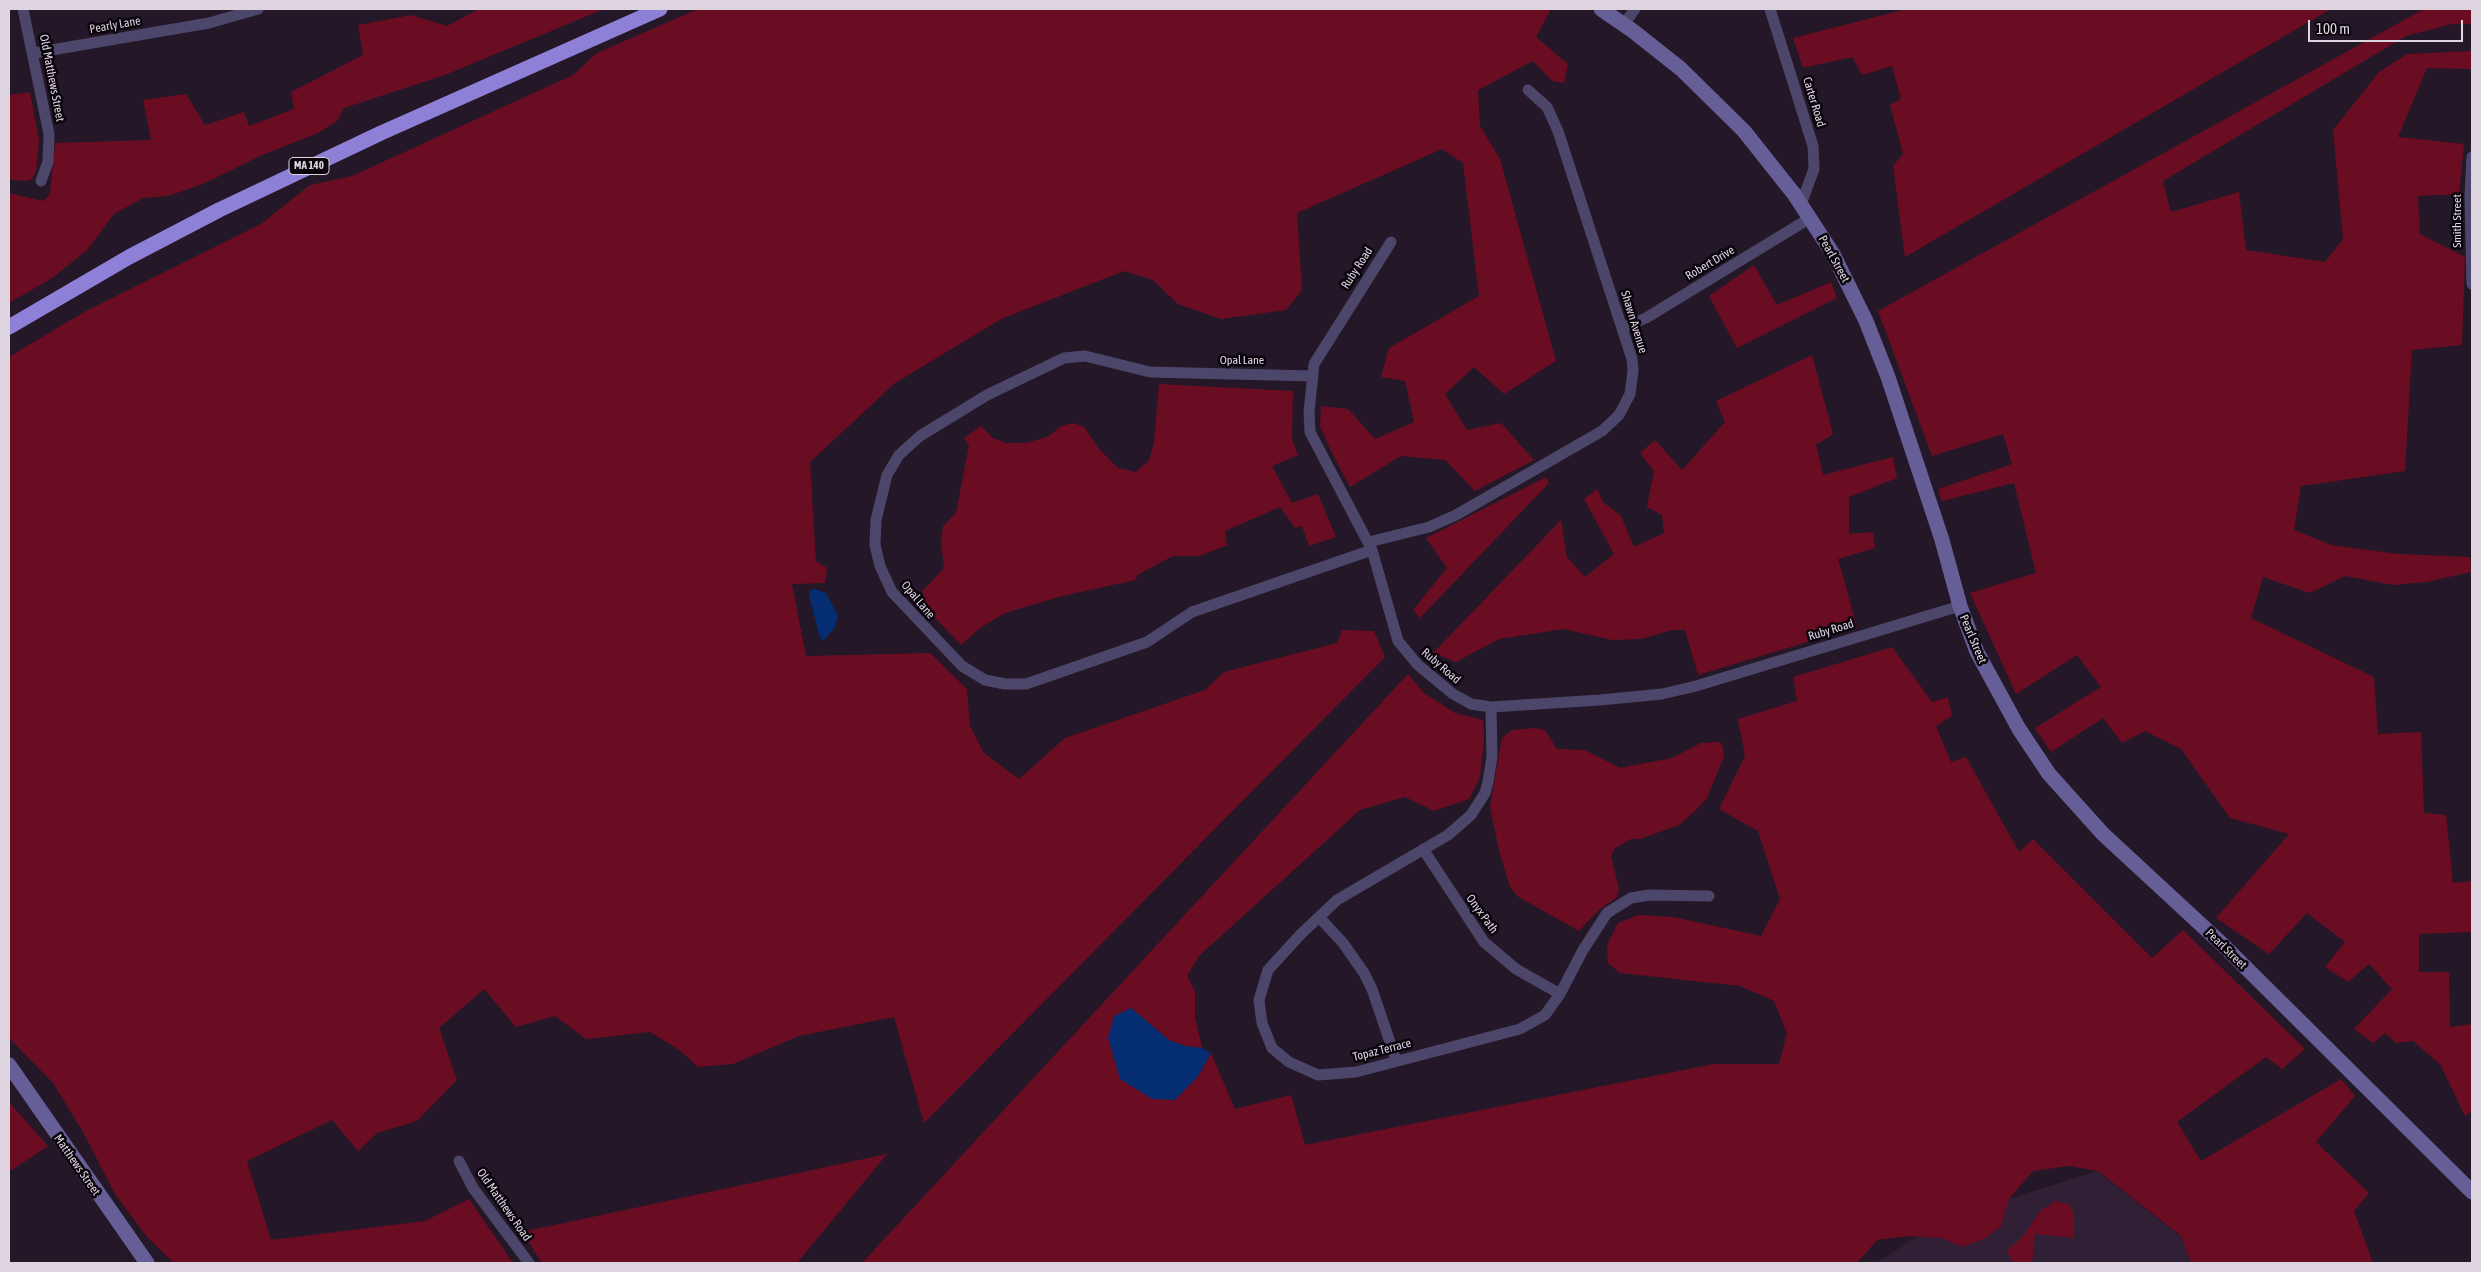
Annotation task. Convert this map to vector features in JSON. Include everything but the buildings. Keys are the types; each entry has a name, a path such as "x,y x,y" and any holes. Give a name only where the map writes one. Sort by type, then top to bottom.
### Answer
{"highway":[{"name":"MA 140","path":"9,327 156,242 245,196 381,133 660,9"}],"main road":[{"name":"Pearl Street","path":"1607,10 1670,60 1724,110 1763,152 1801,204 1844,274 1876,345 1942,540 1960,606 1977,652 2005,706 2033,752 2066,795 2108,838 2237,959 2472,1192"},
{"name":"Matthews Street","path":"9,1065 147,1263"}],"street":[{"name":"Old Matthews Street","path":"23,9 34,54 49,134 48,162 41,181"},
{"name":"Pearly Lane","path":"34,54 209,23 258,9"},
{"path":"1624,24 1635,9"},
{"name":"Carter Road","path":"1770,9 1813,146 1814,169 1801,204"},
{"name":"Shawn Avenue","path":"1370,546 1422,530 1456,515 1611,424 1625,405 1632,383 1632,360 1553,118 1547,107 1528,90"},
{"name":"Smith Street","path":"2472,157 2470,197 2472,284"},
{"name":"Robert Drive","path":"1622,328 1646,318 1810,218"},
{"name":"Ruby Road","path":"1391,242 1319,353 1312,376 1309,412 1310,432 1370,546 1394,633 1402,648 1423,670 1453,694 1471,704 1491,707 1603,700 1672,691 1960,606"},
{"name":"Opal Lane","path":"1312,376 1150,372 1085,356 1064,358 987,395 920,436 899,455 888,475 876,520 875,545 880,566 892,592 968,671 985,680 1026,684 1147,642 1192,612 1370,546"},
{"name":"Topaz Terrace","path":"1491,707 1492,757 1485,793 1471,815 1448,835 1337,900 1268,970 1259,1000 1262,1023 1272,1048 1289,1062 1318,1075 1356,1072 1520,1029 1545,1015 1560,994 1583,950 1607,914 1632,898 1649,895 1710,896"},
{"name":"Onyx Path","path":"1424,849 1484,942 1516,969 1560,994"},
{"path":"1319,917 1344,945 1364,973 1372,989 1396,1060"},
{"name":"Old Matthews Road","path":"459,1161 473,1188 529,1263"}],"shaded area":[{"path":"479,9 604,9 445,75 344,108 337,121 318,133 260,156 203,184 168,196 143,198 114,214 87,250 52,278 9,303 9,193 43,201 50,194 55,143 151,140 143,100 186,94 205,125 244,112 249,126 294,109 291,92 363,55 358,25 411,15 447,26"},
{"path":"698,9 1551,9 1536,37 1568,64 1564,83 1552,81 1533,61 1478,90 1480,126 1500,159 1556,361 1504,394 1474,367 1445,394 1467,430 1501,423 1534,460 1475,491 1445,460 1401,456 1350,487 1320,426 1321,406 1348,409 1375,439 1414,422 1405,381 1381,377 1389,348 1479,296 1463,163 1442,149 1297,213 1302,290 1286,310 1221,319 1178,304 1153,280 1124,271 1001,319 895,383 810,462 816,561 827,568 825,583 792,584 806,656 930,653 967,689 970,726 984,753 1019,779 1065,738 1205,690 1224,672 1337,643 1342,630 1374,631 1385,657 924,1123 894,1017 799,1036 733,1064 698,1067 681,1051 650,1032 586,1039 555,1016 516,1027 484,989 439,1028 457,1080 417,1121 377,1133 358,1151 332,1120 247,1161 271,1240 425,1221 469,1199 513,1263 174,1263 147,1237 115,1194 83,1132 53,1083 9,1038 9,357 84,312 261,224 310,185 352,176 573,75 597,53"},
{"path":"1907,9 2331,9 1905,257 1893,166 1903,154 1890,105 1901,99 1892,66 1862,75 1852,57 1803,68 1793,38"},
{"path":"2424,9 2472,9 2472,24 2452,24 2406,36 2163,181 2171,212 2239,192 2246,250 2325,262 2343,239 2333,130 2379,72 2407,54 2472,51 2472,69 2427,68 2398,137 2464,144 2459,194 2418,196 2420,234 2465,257 2462,345 2412,350 2405,471 2301,486 2294,530 2331,545 2398,554 2470,557 2471,572 2426,582 2393,585 2345,576 2310,593 2263,577 2251,618 2374,677 2378,734 2421,732 2424,813 2446,815 2453,883 2472,881 2472,932 2419,934 2419,972 2449,972 2450,1027 2472,1024 2472,1111 2465,1116 2440,1064 2413,1041 2396,1043 2385,1033 2373,1043 2354,1029 2392,989 2369,964 2348,982 2325,967 2345,942 2307,913 2269,954 2216,918 2289,834 2230,818 2181,749 2145,731 2122,743 2103,718 2051,752 2035,728 2101,687 2077,655 2016,694 1970,593 2036,573 2014,483 1942,501 1938,489 2012,464 2003,434 1932,456 1878,311"},
{"path":"30,92 39,141 36,172 31,180 9,179 9,95"},
{"path":"1754,265 1777,305 1831,282 1837,298 1737,348 1709,296"},
{"path":"1812,355 1833,434 1816,445 1823,475 1893,457 1897,478 1849,497 1849,534 1873,532 1875,548 1838,559 1857,627 1698,675 1685,630 1672,630 1641,639 1612,640 1564,629 1499,639 1456,662 1433,653 1561,520 1567,557 1585,577 1614,554 1584,499 1597,489 1603,502 1621,516 1634,547 1664,533 1662,515 1647,507 1654,471 1640,453 1655,440 1682,470 1725,422 1716,401"},
{"path":"1159,384 1293,391 1292,439 1298,455 1272,466 1292,503 1318,494 1336,537 1309,546 1302,526 1295,528 1280,507 1225,531 1227,545 1199,556 1173,556 1137,575 1136,580 1062,596 1005,613 980,628 961,645 916,598 944,568 941,543 943,526 956,513 969,445 964,438 981,426 993,438 1006,443 1027,443 1049,436 1061,426 1073,423 1084,427 1099,449 1118,468 1136,472 1149,460 1154,443"},
{"path":"1546,477 1549,483 1420,618 1413,610 1447,568 1426,538"},
{"path":"1892,647 1932,702 1948,697 1952,716 1936,726 1951,762 1966,757 2019,852 2033,839 2152,958 2183,930 2305,1049 2282,1069 2266,1057 2177,1122 2201,1161 2341,1079 2355,1096 2316,1142 2369,1193 2354,1211 2373,1263 2191,1263 2181,1236 2098,1171 2069,1166 2033,1171 2009,1199 2001,1226 1984,1239 1962,1247 1942,1238 1907,1236 1877,1240 1857,1263 862,1263 1408,674 1424,693 1455,713 1483,720 1484,740 1480,777 1469,799 1434,811 1405,797 1360,810 1199,956 1187,976 1195,991 1195,1017 1202,1048 1185,1046 1169,1040 1131,1008 1198,1076 1211,1053 1235,1109 1291,1095 1305,1145 1714,1064 1779,1064 1787,1033 1774,1001 1740,986 1620,973 1608,963 1607,945 1618,923 1639,915 1673,917 1761,936 1780,899 1758,831 1719,809 1745,756 1738,719 1797,701 1793,677"},
{"path":"1535,728 1545,730 1557,749 1585,750 1620,768 1672,758 1701,743 1720,742 1723,747 1724,757 1707,798 1695,811 1679,825 1640,839 1631,839 1615,848 1611,856 1619,889 1617,897 1599,910 1579,931 1517,896 1510,887 1499,850 1490,807 1502,738 1512,730"},
{"path":"9,1102 48,1146 9,1172"},
{"path":"887,1154 797,1263 542,1263 522,1232"},
{"path":"2097,1171 2181,1237 2191,1263 1876,1263 1918,1236 2009,1199"},
{"path":"2055,1201 2068,1204 2074,1212 2074,1238 2035,1234 2032,1263 2013,1263 2007,1251 2024,1235 2040,1211"}],"water":[{"path":"815,589 826,593 838,616 835,627 824,640 820,638 809,595 809,591"},
{"path":"1131,1008 1169,1040 1185,1046 1202,1048 1211,1053 1198,1076 1175,1100 1152,1099 1120,1079 1108,1038 1114,1016"}]}
